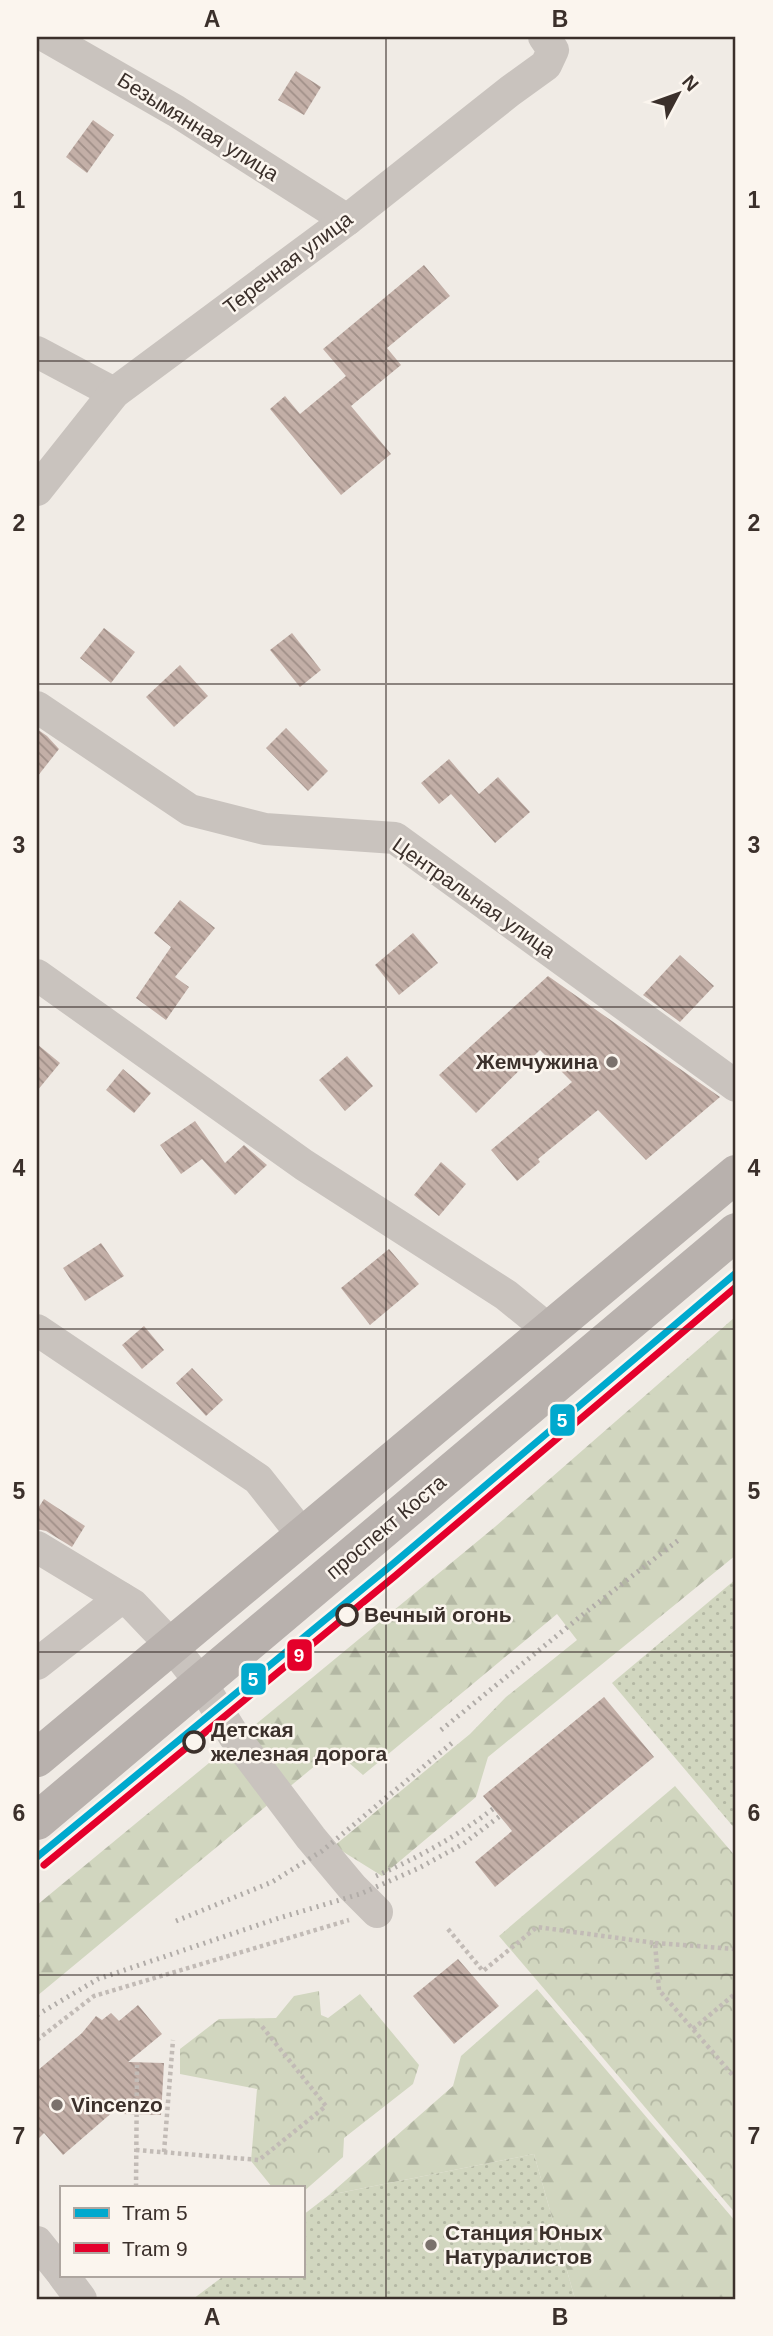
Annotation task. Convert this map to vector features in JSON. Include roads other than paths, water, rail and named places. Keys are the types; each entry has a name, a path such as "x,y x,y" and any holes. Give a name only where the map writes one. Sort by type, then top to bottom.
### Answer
{"main road":[{"path":"37,1758 736,1174"},
{"name":"проспект Коста","path":"37,1822 736,1233"}],"street":[{"name":"Безымянная улица","path":"47,37 176,111 347,220"},
{"name":"Теречная улица","path":"37,490 114,393 347,220 546,65 548,44"},
{"path":"37,352 114,393"},
{"name":"Центральная улица","path":"37,707 190,810 265,829 395,838 734,1081"},
{"path":"37,975 304,1165 506,1295 549,1330"},
{"path":"37,1330 258,1479 304,1537"},
{"path":"37,1547 133,1605 172,1646 201,1683 233,1736 311,1838 377,1912"},
{"path":"37,1664 121,1598"},
{"path":"37,2242 60,2271"},
{"path":"64,2276 81,2299"}],"railway":[{"path":"441,1730 681,1538"},
{"path":"176,1921 272,1882 322,1851 452,1743"},
{"path":"376,1876 437,1846 494,1808"},
{"path":"37,2015 98,1979 279,1918 360,1894 419,1868 463,1844 500,1816"}],"tram line":[{"name":"5","path":"37,1857 388,1568 736,1273"},
{"name":"9","path":"44,1865 395,1576 736,1287"}],"place":[{"name":"Жемчужина","path":"612,1062"},
{"name":"Вечный огонь","path":"347,1615"},
{"name":"Детская железная дорога","path":"194,1742"},
{"name":"Vincenzo","path":"57,2105"},
{"name":"Станция Юных Натуралистов","path":"431,2245"}]}
